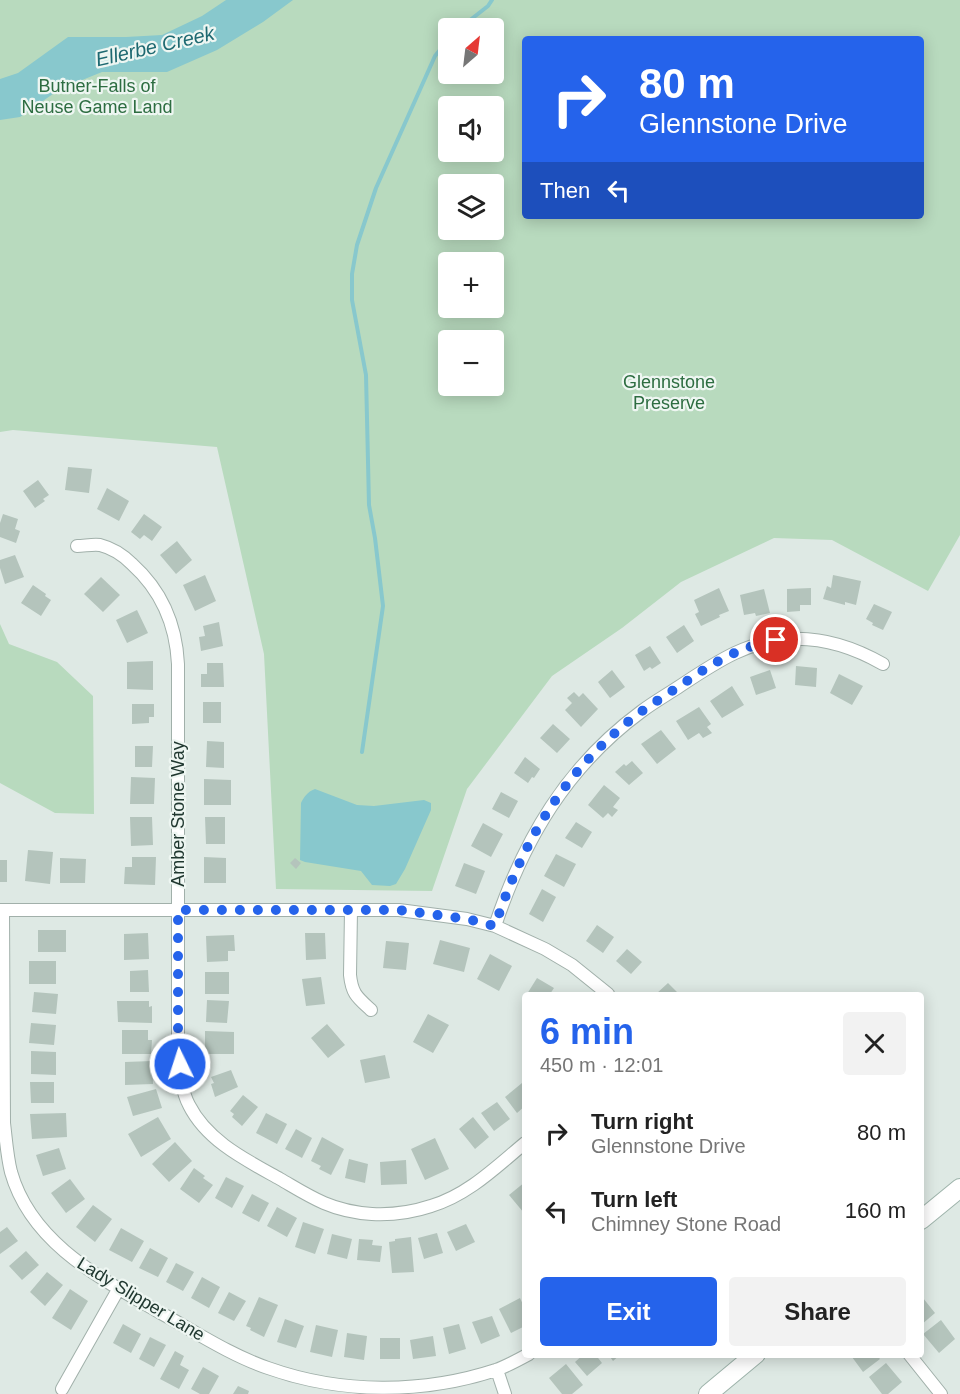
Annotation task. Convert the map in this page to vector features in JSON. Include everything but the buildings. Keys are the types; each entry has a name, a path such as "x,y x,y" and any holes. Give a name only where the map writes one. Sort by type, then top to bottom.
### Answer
{"street":[{"name":"Amber Stone Way","path":"77,546 100,545 124,556 160,597 174,632 178,664 178,1047 181,1082 188,1104 202,1126 221,1143 248,1161 325,1203 372,1214 402,1213 432,1206 461,1194 522,1146"},
{"path":"495,926 519,862 542,819 578,770 597,750 642,711 716,662 746,648 776,640 797,638 837,644 859,651 883,664"},
{"path":"2,910 399,910 467,919 495,926 545,949 572,965 606,992"},
{"name":"Lady Slipper Lane","path":"2,910 4,1122 12,1172 19,1192 37,1224 49,1238 84,1267 245,1359 318,1382 387,1389 445,1382 497,1370 522,1358"},
{"path":"351,910 351,985 354,994 371,1010"},
{"path":"924,1218 960,1188"},
{"path":"62,1389 119,1288"},
{"path":"708,1394 751,1358"},
{"path":"912,1358 941,1394"},
{"path":"497,1370 505,1394"}],"green space":[{"name":"Glennstone Preserve","path":"0,0 960,0 960,535 928,591 832,540 774,538 681,582 622,628 552,676 467,789 432,891 276,889 264,654 217,447 13,430 0,432"},
{"path":"0,624 9,644 57,662 93,696 94,814 55,813 0,783"}],"water":[{"name":"Ellerbe Creek","path":"226,0 293,0 263,22 217,50 167,72 102,72 60,89 20,117 0,120 0,79 18,73 68,37 162,35 202,16"},
{"path":"315,789 357,805 374,806 424,800 431,803 431,810 396,884 372,885 361,871 300,860 301,803 306,795"}],"waterway":[{"path":"473,18 492,0"},
{"path":"362,752 383,606 369,505 366,375 352,300 352,274 357,245 376,188 438,52"}],"route":[{"path":"180,1064 178,910 399,910 467,919 495,926 519,862 542,819 578,770 597,750 642,711 716,662 755,645 776,640"}],"park label":[{"name":"Butner-Falls of Neuse Game Land","path":"97,96"}]}
